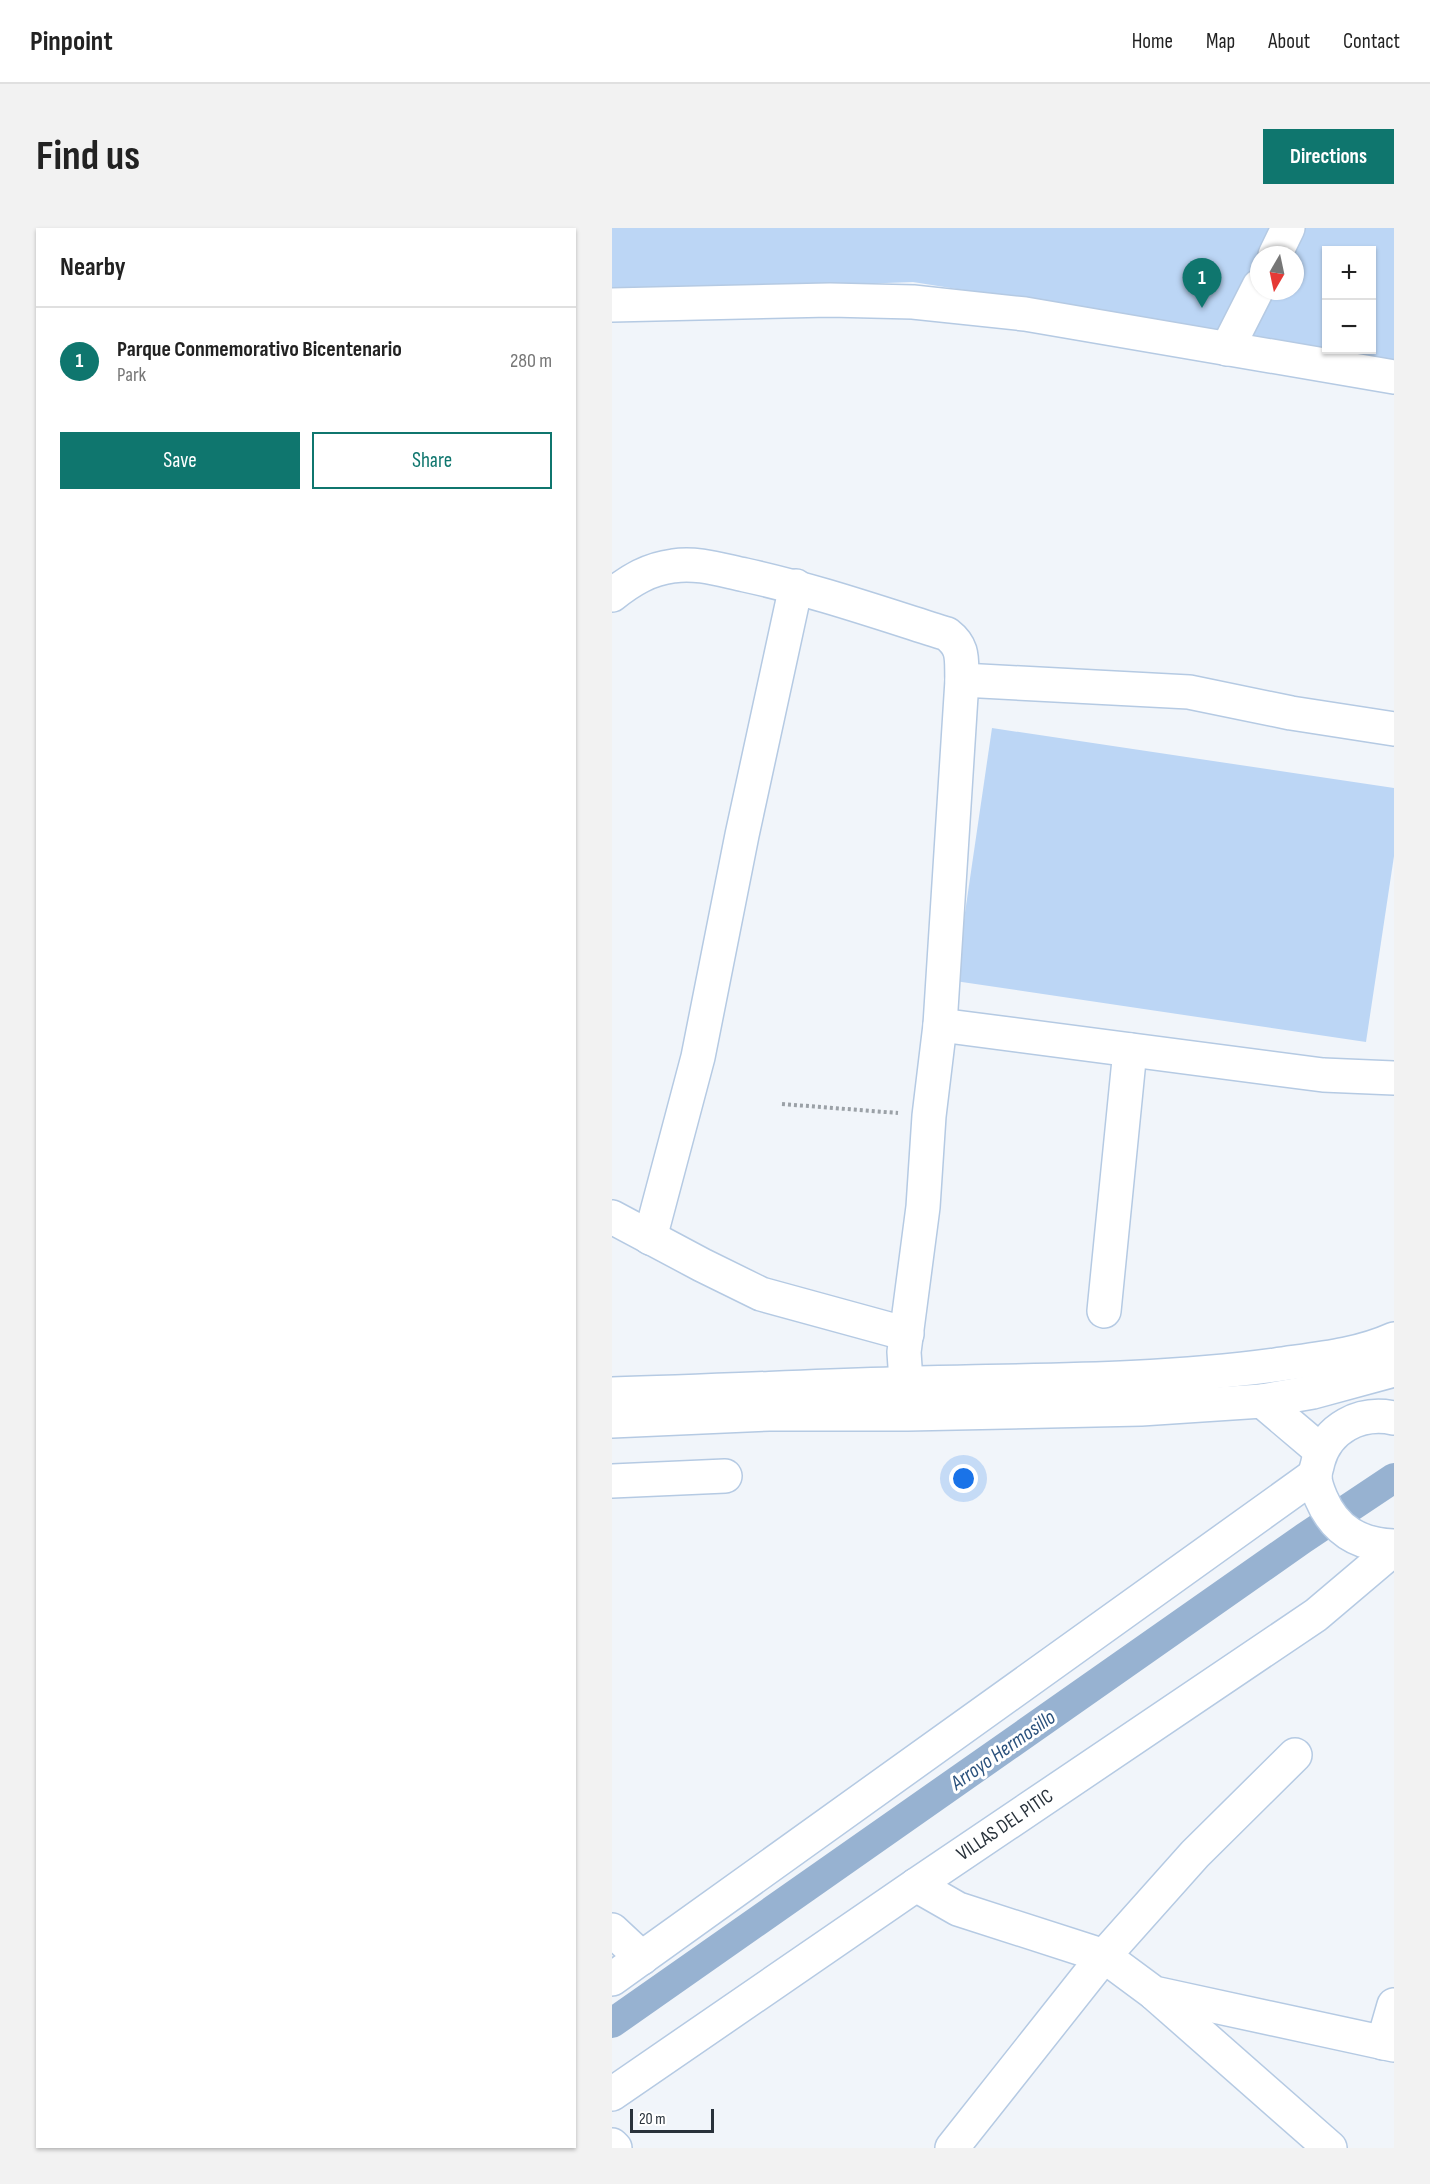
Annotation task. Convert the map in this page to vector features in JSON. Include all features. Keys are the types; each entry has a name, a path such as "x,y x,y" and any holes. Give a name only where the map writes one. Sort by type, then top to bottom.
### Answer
{"street":[{"path":"1279,246 1288,228"},
{"path":"612,305 830,300 913,302 1024,314 1394,377"},
{"path":"1227,349 1252,300"},
{"path":"612,595 631,580 650,571 674,566 702,566 795,586 947,634 961,650 962,680 940,1024 929,1116 923,1208 904,1352 906,1398"},
{"path":"650,1238 698,1057 795,586"},
{"path":"962,680 1190,692 1394,729"},
{"path":"940,1024 1323,1075 1394,1078"},
{"path":"1104,1311 1130,1050"},
{"path":"612,1217 760,1294 907,1334"},
{"path":"612,1421 769,1414 906,1398 1137,1378 1233,1371 1338,1371 1388,1363"},
{"path":"612,1394 906,1398 1142,1409 1262,1401 1338,1371"},
{"path":"1327,1478 1338,1371"},
{"path":"1262,1401 1327,1478 1356,1539 1394,1548"},
{"path":"612,1979 1327,1478 1358,1419 1372,1416 1394,1418"},
{"path":"612,1480 725,1476"},
{"name":"VILLAS DEL PITIC","path":"612,2094 1316,1615 1394,1548"},
{"path":"952,2148 1104,1956 1195,1854 1295,1755"},
{"path":"916,1885 958,1909 1104,1956 1154,1993 1330,2148"},
{"path":"612,1930 642,1958"},
{"path":"1154,1993 1389,2044 1394,2004"}],"path":[{"path":"782,1104 929,1116"}],"shaded area":[{"path":"612,228 1394,228 1394,368 1325,354 1376,354 1376,246 1322,246 1322,353 1176,324 913,282 612,293"},
{"path":"992,728 1394,788 1394,856 1366,1042 955,981"}],"waterway":[{"name":"Arroyo Hermosillo","path":"612,2023 1304,1538 1394,1478"}],"place":[{"name":"Parque Conmemorativo Bicentenario","path":"1202,308"}]}
